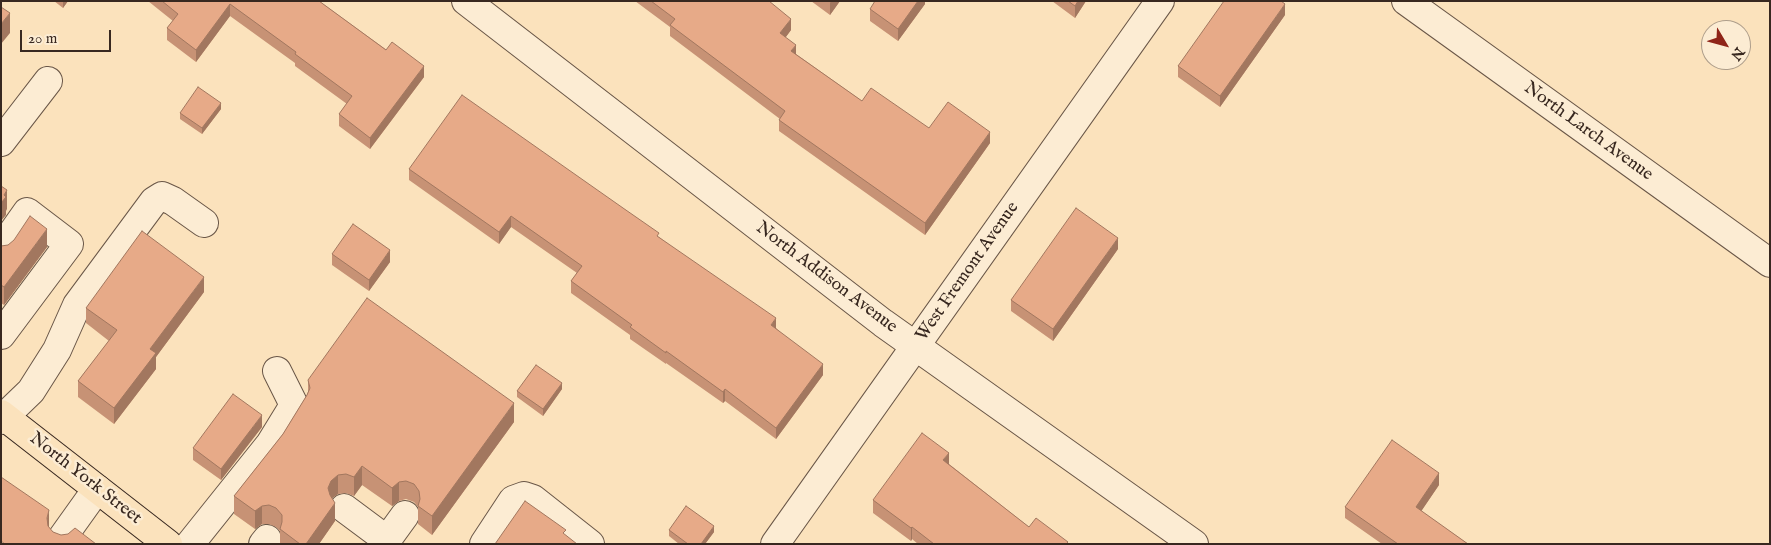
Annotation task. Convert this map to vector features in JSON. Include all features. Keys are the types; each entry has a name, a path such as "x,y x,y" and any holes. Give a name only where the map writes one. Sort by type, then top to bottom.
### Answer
{"main road":[{"name":"North York Street","path":"2,417 168,544"}],"street":[{"name":"North Addison Avenue","path":"466,1 883,323 1194,544"},
{"name":"West Fremont Avenue","path":"775,544 1160,1"},
{"name":"North Larch Avenue","path":"1406,1 1770,263"},
{"path":"1,142 48,81"},
{"path":"2,417 31,390 57,350 77,305 154,200 162,196 173,201 204,223"},
{"path":"1,248 27,212 69,244 1,335"},
{"path":"190,544 270,444 294,405 277,371"},
{"path":"62,538 97,489"},
{"path":"484,544 513,500 524,496 533,499 590,544"},
{"path":"344,508 385,542 405,515"}],"building":[{"path":"162,1 319,1 386,50 392,42 424,66 370,138 339,114 352,96 230,4 196,50 167,28 178,14"},
{"path":"651,1 769,1 791,19 780,33 796,45 791,51 862,101 871,88 929,128 948,102 990,132 925,223 779,120 785,111 670,25 675,19"},
{"path":"875,1 918,1 898,29 870,9"},
{"path":"1068,1 1078,1 1075,6"},
{"path":"1224,1 1281,1 1285,4 1220,96 1178,66"},
{"path":"1,7 10,13 1,24"},
{"path":"198,87 221,103 202,128 180,113"},
{"path":"462,95 659,233 657,236 776,318 771,325 823,364 776,428 725,389 723,392 666,351 666,353 630,327 632,325 571,281 582,266 511,216 499,232 409,169"},
{"path":"1,186 7,190 4,195 6,197 1,203"},
{"path":"1076,208 1118,238 1053,329 1011,300"},
{"path":"30,216 47,229 4,287 1,285 1,246 8,245 14,240"},
{"path":"353,224 390,250 369,280 332,254"},
{"path":"142,231 204,277 150,349 156,353 114,408 78,381 117,330 86,308"},
{"path":"367,298 514,403 432,516 418,506 420,499 419,491 414,484 406,481 399,482 392,488 362,466 354,477 346,474 338,475 331,481 328,488 335,503 306,544 300,544 280,529 282,515 276,508 269,505 262,506 255,511 234,496 283,434 307,395 310,388 308,380"},
{"path":"536,365 562,383 543,409 517,391"},
{"path":"233,394 262,415 221,469 193,448"},
{"path":"922,433 949,453 943,460 1029,527 1036,518 1068,542 1066,544 934,544 873,500"},
{"path":"1392,440 1439,473 1416,507 1468,544 1398,544 1345,507"},
{"path":"1,477 49,510 48,526 53,532 61,535 68,534 75,528 96,544 5,544 1,541"},
{"path":"525,501 566,530 563,533 577,544 495,544"},
{"path":"686,506 714,526 701,544 688,544 669,530"}]}
